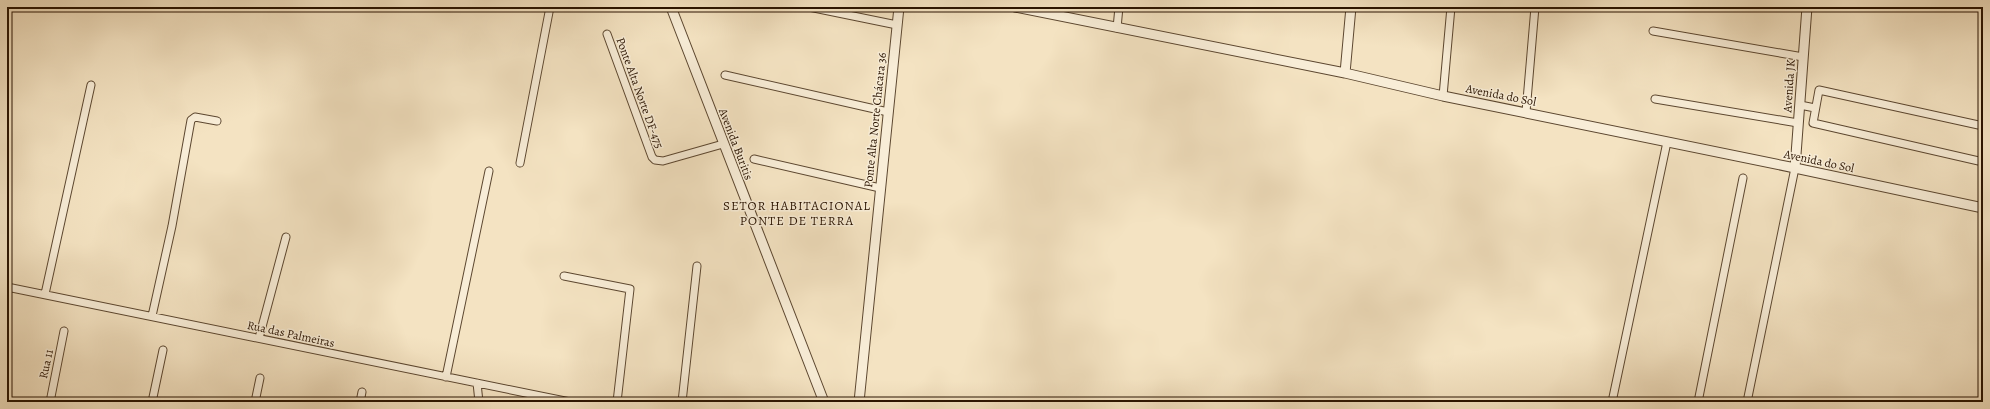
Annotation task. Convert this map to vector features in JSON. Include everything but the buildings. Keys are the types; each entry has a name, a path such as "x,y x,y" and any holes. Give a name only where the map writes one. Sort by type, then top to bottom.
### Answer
{"street":[{"path":"520,163 550,7"},
{"name":"Avenida Buritis","path":"671,7 824,402"},
{"path":"809,7 897,25"},
{"name":"Ponte Alta Norte Chácara 36","path":"859,402 899,7"},
{"name":"Avenida do Sol","path":"1015,7 1345,73 1442,96 1526,112 1983,208"},
{"path":"1117,28 1119,7"},
{"path":"1345,73 1351,7"},
{"path":"1442,96 1451,7"},
{"path":"1526,112 1535,7"},
{"name":"Avenida JK","path":"1795,168 1807,7"},
{"path":"1653,32 1803,57"},
{"name":"Ponte Alta Norte DF-475","path":"607,34 652,157 655,160 663,161 723,144"},
{"path":"725,75 888,112"},
{"path":"45,294 91,85"},
{"path":"1983,126 1819,90 1813,123 1983,162"},
{"path":"1655,99 1798,123"},
{"path":"1800,105 1815,108"},
{"path":"152,316 172,226 191,120 195,117 217,121"},
{"path":"1612,402 1666,142"},
{"path":"754,159 880,188"},
{"path":"1748,402 1795,168"},
{"path":"446,377 489,171"},
{"path":"1698,402 1743,178"},
{"path":"259,338 286,237"},
{"path":"682,402 696,266"},
{"path":"564,276 630,289 617,402"},
{"name":"Rua das Palmeiras","path":"7,287 570,402"},
{"name":"Rua 11","path":"50,402 64,330"},
{"path":"152,402 163,350"},
{"path":"255,402 260,378"},
{"path":"477,383 479,402"},
{"path":"360,402 362,392"}],"district":[{"name":"SETOR HABITACIONAL PONTE DE TERRA","path":"797,212"}]}
